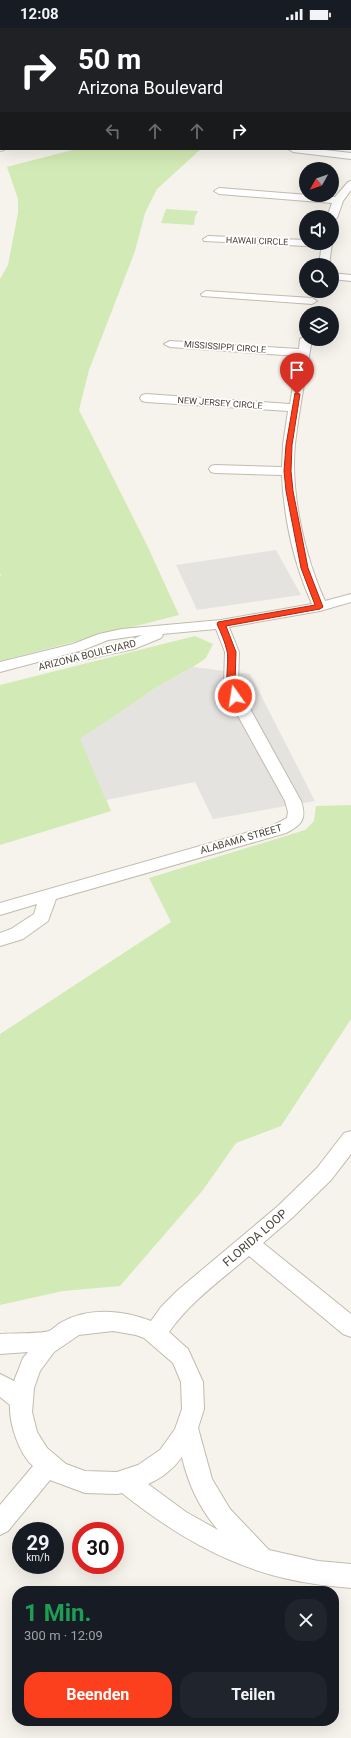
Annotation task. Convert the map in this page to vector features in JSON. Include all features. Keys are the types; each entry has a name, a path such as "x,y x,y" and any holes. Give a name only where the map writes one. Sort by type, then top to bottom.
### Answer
{"street":[{"path":"301,150 351,156"},
{"path":"339,199 351,184"},
{"path":"219,191 299,197"},
{"name":"HAWAII CIRCLE","path":"208,239 299,243"},
{"path":"339,277 351,278"},
{"path":"206,294 299,296"},
{"name":"MISSISSIPPI CIRCLE","path":"170,344 304,353"},
{"path":"305,346 289,445 289,491 301,556 309,582 320,607"},
{"name":"NEW JERSEY CIRCLE","path":"146,398 295,408"},
{"path":"215,469 288,471"},
{"name":"ARIZONA BOULEVARD","path":"0,667 78,647 104,637 122,633 221,624 320,607 351,598"},
{"name":"ALABAMA STREET","path":"0,909 280,829 292,824 296,819 297,812 293,801 235,696 231,683 232,652 221,624"},
{"name":"ARIZONA BOULEVARD","path":"0,677 129,646 173,629"},
{"path":"0,940 17,934 42,917 49,895"},
{"name":"FLORIDA LOOP","path":"155,1333 169,1314 186,1297 249,1244 324,1174 351,1139"},
{"path":"249,1244 351,1327"},
{"path":"113,1321 135,1324 155,1333 170,1344 178,1354 190,1375 194,1394 194,1406 188,1431 174,1453 152,1471 126,1482 105,1484 84,1482 65,1475 48,1465 34,1451 25,1435 20,1417 19,1398 22,1382 28,1366 38,1353 50,1341 69,1329 91,1322 113,1321"},
{"path":"0,1344 50,1341"},
{"path":"0,1384 19,1398"},
{"path":"188,1431 197,1471 219,1513 238,1537 266,1563"},
{"path":"0,1523 48,1465"},
{"path":"126,1482 176,1520 212,1541 266,1563 325,1574 351,1576"}],"green space":[{"path":"72,150 200,150 157,189 145,213 135,251 89,370 79,410 146,543 179,615 0,661 0,279 8,265 18,213 18,199 7,167"},
{"path":"166,209 198,211 195,217 194,225 161,223"},
{"path":"195,636 213,644 206,658 157,687 81,739 111,811 0,845 0,685"},
{"path":"351,805 351,1019 281,1126 236,1143 203,1190 120,1286 63,1291 0,1305 0,1034 171,922 149,878 305,830 314,821 316,806"}],"shaded area":[{"path":"276,550 301,595 197,610 176,565"},
{"path":"193,667 250,674 315,801 213,819 195,782 106,800 80,739 157,687"}],"route":[{"path":"235,696 231,683 232,652 221,624 320,607 314,596 304,568 289,491 289,445 297,394"}]}
